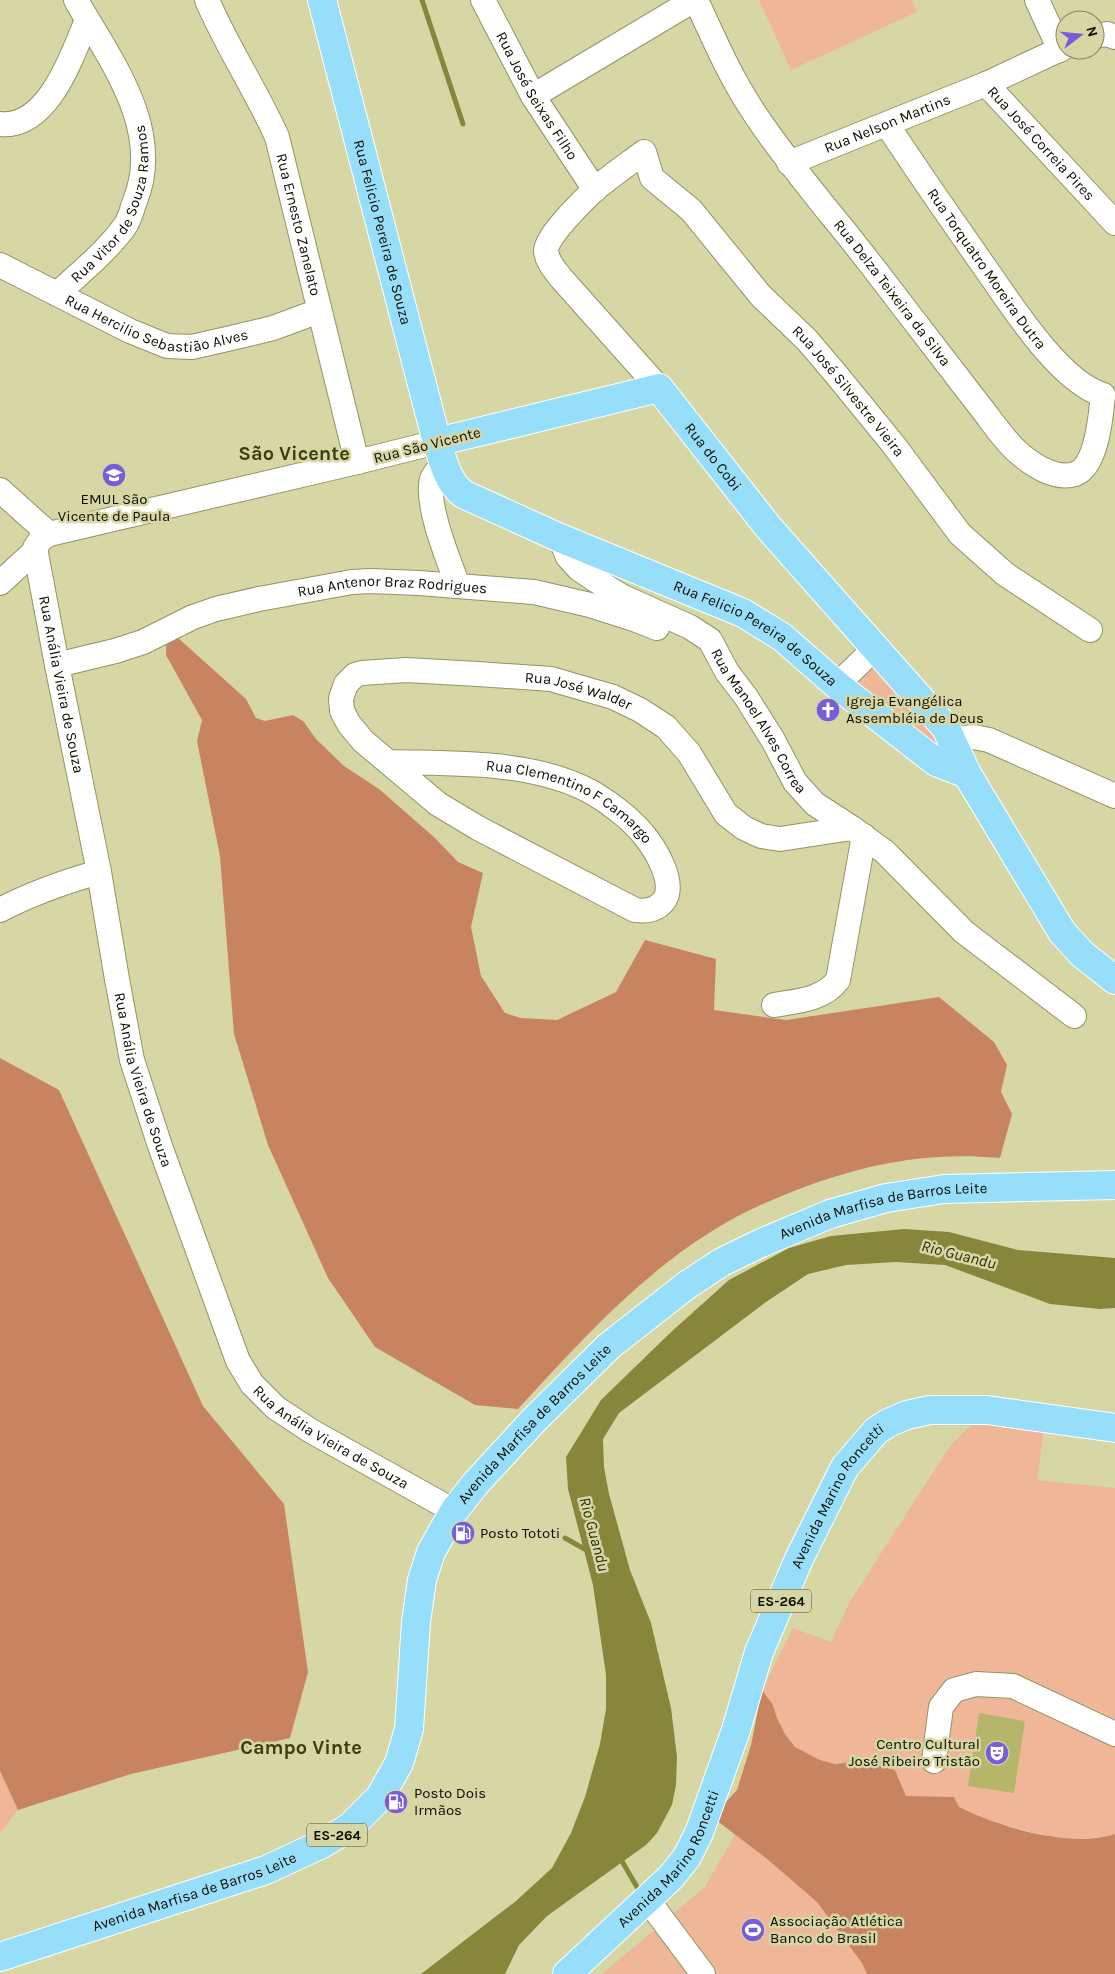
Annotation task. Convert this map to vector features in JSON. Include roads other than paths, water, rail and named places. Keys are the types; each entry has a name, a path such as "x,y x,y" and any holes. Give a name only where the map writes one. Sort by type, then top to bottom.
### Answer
{"main road":[{"name":"Rua Felicio Pereira de Souza","path":"322,0 440,453 453,484 463,494 560,538 743,613 782,637 837,685 936,762 967,774"},
{"name":"Rua São Vicente","path":"440,453 659,388"},
{"name":"Rua do Cobi","path":"659,388 769,528 935,714 952,738 967,774"},
{"path":"967,774 1062,932 1082,954 1115,980"},
{"name":"Avenida Marfisa de Barros Leite","path":"0,1956 266,1870 322,1844 350,1827 380,1797 398,1763 409,1729 416,1622 422,1580 431,1552 454,1511 476,1483 535,1419 610,1346 687,1285 722,1262 761,1243 830,1214 886,1198 944,1189 1115,1185"},
{"name":"Avenida Marino Roncetti","path":"567,1974 671,1876 687,1857 698,1833 736,1730 759,1652 800,1559 845,1467 876,1431 888,1423 930,1410 987,1410 1115,1428"}],"street":[{"name":"Rua Ernesto Zanelato","path":"207,0 224,37 263,106 277,137 298,214 319,311 357,462"},
{"name":"Rua José Seixas Filho","path":"483,0 533,96 595,190"},
{"name":"Rua Delza Teixeira da Silva","path":"533,96 695,0 734,81 789,163 1020,454 1043,470 1052,473 1068,476 1079,472 1084,468 1092,452 1109,388"},
{"path":"1037,0 1055,33"},
{"path":"0,124 14,124 26,120 38,112 49,98 74,52 82,10"},
{"name":"Rua Vitor de Souza Ramos","path":"58,294 126,225 139,192 144,161 142,135 131,102 111,58 82,10"},
{"name":"Rua José Correia Pires","path":"1055,52 986,84 1115,223"},
{"name":"Rua Nelson Martins","path":"789,163 986,84"},
{"name":"Rua Torquatro Moreira Dutra","path":"887,125 946,214 1026,324 1084,387 1109,388"},
{"name":"Rua do Cobi","path":"644,152 595,190 549,241 546,251 548,260 561,278 659,388"},
{"name":"Rua José Silvestre Vieira","path":"644,152 652,178 691,210 760,296 807,340 893,444 960,534 1005,574 1090,630"},
{"name":"Rua Hercilio Sebastião Alves","path":"0,265 130,331 167,346 192,347 227,339 273,328 319,311"},
{"name":"Rua São Vicente","path":"42,542 357,462 440,453"},
{"path":"440,453 432,477 432,500 441,536 458,586"},
{"path":"0,490 42,542 2,584"},
{"name":"Rua Manoel Alves Correa","path":"560,538 568,556 579,569 622,596 703,634 714,646 724,666 766,726 795,782 815,804 885,852 964,932 1074,1016"},
{"name":"Rua Anália Vieira de Souza","path":"42,542 57,665 99,872 116,979 132,1060 160,1146 238,1361 252,1384 276,1408 311,1431 454,1511"},
{"name":"Rua Antenor Braz Rodrigues","path":"57,665 143,642 193,617 216,609 259,599 370,580 534,592 590,605 634,619 694,645 724,666"},
{"path":"837,685 875,648"},
{"name":"Rua José Walder","path":"635,910 478,828 438,804 363,741 349,724 342,711 342,690 346,684 355,675 362,672 406,670 551,679 613,696 640,710 666,727 689,753 726,814 744,828 761,836 780,839 858,832"},
{"path":"952,738 988,740 1115,796"},
{"name":"Rua Clementino F Camargo","path":"389,762 461,764 523,770 564,781 594,794 623,815 643,834 665,871 668,890 662,903 653,909 635,910"},
{"path":"774,1005 815,997 825,992 838,980 858,832"},
{"path":"0,910 52,886 99,872"},
{"path":"934,1761 941,1707 954,1690 976,1684 1013,1686 1115,1734"},
{"path":"647,1899 703,1974"}],"water":[{"name":"Rio Guandu","path":"904,1229 949,1232 1018,1250 1115,1258 1115,1308 1100,1309 1050,1304 945,1265 896,1262 846,1265 808,1274 766,1302 619,1413 603,1439 604,1467 609,1494 630,1570 651,1623 671,1708 677,1757 676,1785 672,1805 657,1833 646,1845 547,1916 519,1945 505,1974 421,1974 516,1901 552,1868 571,1833 585,1797 600,1744 606,1709 606,1675 593,1585 568,1489 566,1457 601,1400 670,1333 729,1280 789,1248 831,1236"}],"waterway":[{"path":"422,0 463,124"},
{"name":"Rio Guandu","path":"565,1538 588,1551"},
{"path":"619,1856 641,1894"}],"place":[{"name":"EMUL São Vicente de Paula","path":"114,475"},
{"name":"Igreja Evangélica Assembléia de Deus","path":"828,710"},
{"name":"Posto Tototi","path":"463,1533"},
{"name":"Centro Cultural José Ribeiro Tristão","path":"997,1753"},
{"name":"Posto Dois Irmãos","path":"396,1802"},
{"name":"Associação Atlética Banco do Brasil","path":"753,1930"}],"district":[{"name":"São Vicente","path":"294,453"},
{"name":"Campo Vinte","path":"301,1747"}]}
